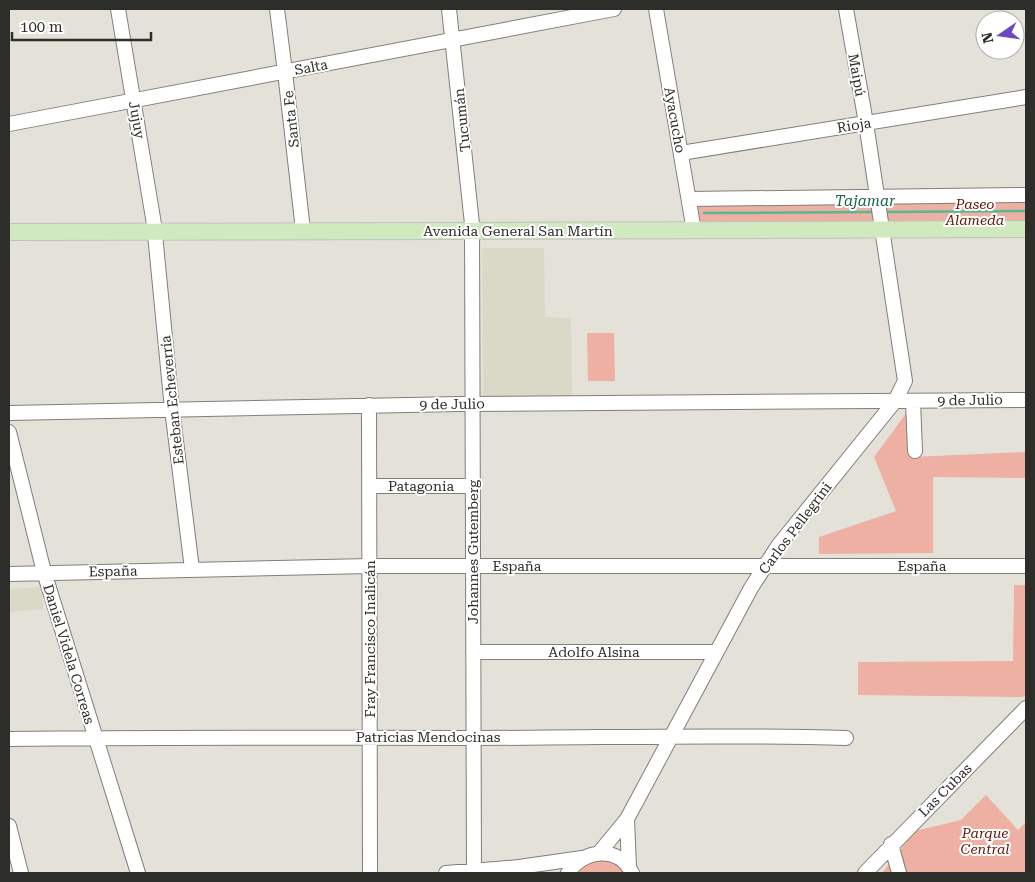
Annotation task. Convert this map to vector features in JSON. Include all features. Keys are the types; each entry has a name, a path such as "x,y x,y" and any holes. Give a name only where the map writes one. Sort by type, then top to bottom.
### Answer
{"main road":[{"name":"Avenida General San Martín","path":"9,232 1026,229"}],"street":[{"name":"Jujuy","path":"118,9 155,231"},
{"name":"Santa Fe","path":"277,9 302,230"},
{"name":"Tucumán","path":"449,9 472,231"},
{"name":"Salta","path":"9,124 614,9"},
{"name":"Ayacucho","path":"656,9 694,231"},
{"name":"Maipú","path":"846,9 882,230"},
{"name":"Rioja","path":"681,153 1026,97"},
{"path":"689,199 1026,195"},
{"name":"Carlos Pellegrini","path":"598,853 628,819 716,652 765,565 896,401 905,381 882,230"},
{"name":"Esteban Echeverría","path":"155,231 172,409 192,569"},
{"name":"Johannes Gutemberg","path":"472,231 474,872"},
{"name":"9 de Julio","path":"9,413 369,405 1026,400"},
{"path":"914,401 915,452"},
{"name":"Fray Francisco Inalicán","path":"369,405 370,873"},
{"name":"Daniel Videla Correas","path":"9,432 44,572 138,873"},
{"name":"Patagonia","path":"369,486 473,486"},
{"name":"España","path":"9,574 370,566 1026,566"},
{"name":"Adolfo Alsina","path":"473,652 716,652"},
{"name":"Las Cubas","path":"864,873 1026,708"},
{"name":"Patricias Mendocinas","path":"9,739 474,738 672,735 846,738"},
{"name":"Carlos Pellegrini","path":"628,819 632,871"},
{"path":"9,826 22,873"},
{"path":"891,844 900,873"},
{"path":"446,873 474,872 582,858 598,853 613,855 622,860 632,871"},
{"path":"568,873 574,864 582,858"}],"shaded area":[{"path":"482,248 544,248 545,317 571,318 572,399 483,399"},
{"path":"42,587 43,609 9,612 9,589"}],"green space":[{"name":"Paseo Alameda","path":"1026,195 1026,229 694,231 689,199"},
{"path":"587,333 614,333 615,381 588,381"},
{"path":"910,408 911,457 1026,452 1026,478 933,477 933,553 819,554 819,537 896,511 874,457"},
{"path":"1014,585 1026,585 1026,694 1023,697 858,695 858,662 1013,661"},
{"name":"Parque Central","path":"986,795 1018,830 1026,822 1026,873 882,873 915,831 961,820"},
{"path":"601,860 614,864 625,873 576,873 587,864"}],"waterway":[{"name":"Tajamar","path":"885,212 1026,211"},
{"name":"Tajamar","path":"704,213 875,212"}]}
